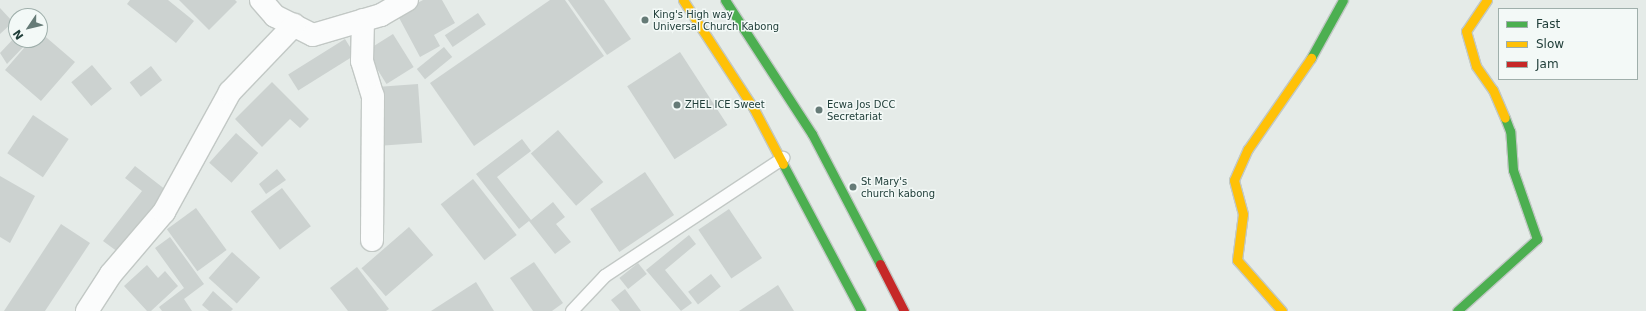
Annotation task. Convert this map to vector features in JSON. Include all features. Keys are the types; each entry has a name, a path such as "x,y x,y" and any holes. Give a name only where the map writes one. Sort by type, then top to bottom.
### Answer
{"street":[{"path":"261,0 275,16 313,35 381,15 407,0"},
{"path":"683,0 782,158 861,311"},
{"path":"725,0 812,134 904,311"},
{"path":"1282,311 1237,260 1243,214 1234,180 1248,149 1326,37 1343,0"},
{"path":"1457,311 1537,239 1513,170 1510,131 1493,90 1476,66 1466,31 1487,0"},
{"path":"363,20 362,61 373,96 372,240"},
{"path":"87,311 111,274 164,212 230,92 294,25"}],"lane":[{"path":"572,311 605,276 782,158"}],"building":[{"path":"130,0 168,0 194,21 176,43 127,4"},
{"path":"179,0 235,0 237,2 209,30"},
{"path":"423,0 442,0 455,23 434,35 440,46 420,57 397,14"},
{"path":"550,0 565,0 604,56 474,146 430,83"},
{"path":"568,0 604,0 631,39 607,55"},
{"path":"0,8 8,17 8,27 0,34"},
{"path":"478,13 486,25 453,47 445,35"},
{"path":"393,34 414,67 387,84 366,51"},
{"path":"48,39 75,62 41,101 5,70 24,48 48,48"},
{"path":"345,39 355,55 298,91 288,75"},
{"path":"8,44 8,48 22,48 7,64 0,53"},
{"path":"444,47 452,57 425,79 417,69"},
{"name":"ZHEL ICE Sweet","path":"680,52 727,125 675,159 627,86"},
{"path":"92,65 112,89 91,106 71,82"},
{"path":"151,66 162,80 141,97 130,83"},
{"path":"272,82 309,119 300,128 290,119 262,147 235,119"},
{"path":"418,84 422,143 384,146 380,87"},
{"path":"33,115 69,139 43,177 7,153"},
{"path":"558,130 603,182 576,206 531,154"},
{"path":"236,133 258,153 232,183 209,163"},
{"path":"522,139 531,151 497,177 531,220 553,202 565,217 556,224 571,242 555,254 529,221 519,229 476,174"},
{"path":"135,166 166,190 118,252 103,241 142,191 125,178"},
{"path":"277,169 286,180 266,194 259,184"},
{"path":"645,172 674,215 619,252 590,209"},
{"path":"0,176 35,196 10,243 0,237"},
{"path":"473,179 517,235 484,260 441,204"},
{"path":"282,188 311,226 280,250 251,211"},
{"path":"196,208 227,250 197,271 167,229"},
{"path":"729,209 762,258 731,279 698,230"},
{"path":"61,224 90,243 45,311 4,311"},
{"path":"409,227 433,255 386,296 361,268"},
{"path":"689,235 696,244 665,270 692,303 681,311 646,270"},
{"path":"170,237 204,284 184,299 192,311 162,311 159,307 184,288 155,248"},
{"path":"232,252 260,277 237,303 209,278"},
{"path":"534,262 563,303 552,311 533,311 510,278"},
{"path":"638,263 647,274 628,289 619,278"},
{"path":"147,265 158,278 165,271 178,286 151,311 147,311 124,286"},
{"path":"357,267 389,309 386,311 348,311 330,288"},
{"path":"711,274 721,287 698,304 688,292"},
{"path":"476,282 494,311 431,311"},
{"path":"778,285 794,311 739,311"},
{"path":"625,289 641,311 620,311 611,300"},
{"path":"213,291 233,309 231,311 209,311 202,305"}],"traffic: fast":[{"path":"725,0 812,134 880,264"},
{"path":"1311,58 1343,0"},
{"path":"1457,311 1537,239 1513,170 1510,131 1505,118"},
{"path":"783,164 861,311"}],"traffic: slow":[{"path":"683,0 754,109 783,164"},
{"path":"1487,0 1466,31 1476,66 1493,90 1505,118"},
{"path":"1282,311 1237,260 1243,214 1234,180 1248,149 1311,58"}],"traffic: jam":[{"path":"880,264 904,311"}],"place":[{"name":"King's High way Universal Church Kabong","path":"645,20"},
{"name":"ZHEL ICE Sweet","path":"677,105"},
{"name":"Ecwa Jos DCC Secretariat","path":"819,110"},
{"name":"St Mary's church kabong","path":"853,187"}]}
